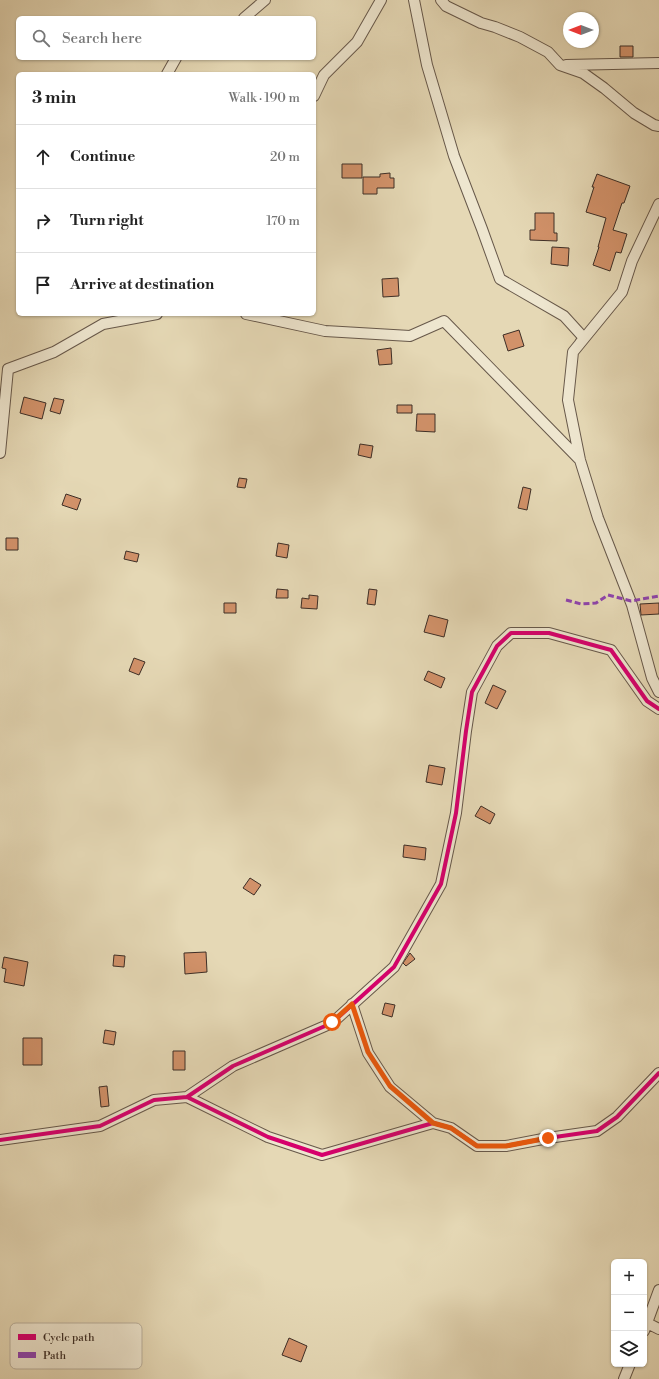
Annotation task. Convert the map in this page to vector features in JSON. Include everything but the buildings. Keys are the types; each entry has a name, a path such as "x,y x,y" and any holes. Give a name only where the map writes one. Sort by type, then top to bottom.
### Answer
{"street":[{"path":"246,16 265,0"},
{"path":"316,92 324,75 358,42 381,0"},
{"path":"414,0 427,65 454,156 500,279 564,316 584,338 573,352 568,400 580,460 598,518 632,605 652,678 659,692"},
{"path":"441,0 446,6 481,23 520,37 548,52 560,65 583,74 604,88 634,112 654,125 659,126"},
{"path":"168,72 175,60"},
{"path":"560,65 659,63"},
{"path":"573,352 622,292 632,261 659,204"},
{"path":"0,453 8,369 54,352 103,324 146,316"},
{"path":"255,316 325,331 410,336 444,321 580,460"},
{"path":"0,1140 100,1126 154,1100 187,1097 233,1066 332,1022 394,967 441,884 456,813 472,692 497,646 511,633 548,633 611,650 647,701 659,709"},
{"path":"352,1004 368,1052 390,1086 433,1123 451,1128 477,1146 506,1146 597,1131 617,1117 659,1072"},
{"path":"187,1097 268,1137 322,1154 433,1123"},
{"path":"647,1324 659,1290"},
{"path":"647,1327 659,1329"},
{"path":"624,1379 629,1367"}],"marked path":[{"path":"566,600 581,604 596,603 608,595 631,601 659,596"}],"cycle path":[{"path":"187,1097 233,1066 332,1023 394,967 441,884 456,813 472,692 497,646 511,633 549,633 611,650 647,701 659,709"},
{"path":"0,1140 100,1126 154,1100 187,1097 268,1137 322,1155 433,1123 451,1128 477,1146 506,1146 597,1131 617,1117 659,1073"}],"route":[{"path":"332,1022 352,1004 368,1052 390,1086 433,1123 451,1128 477,1146 506,1146 548,1138"}]}
